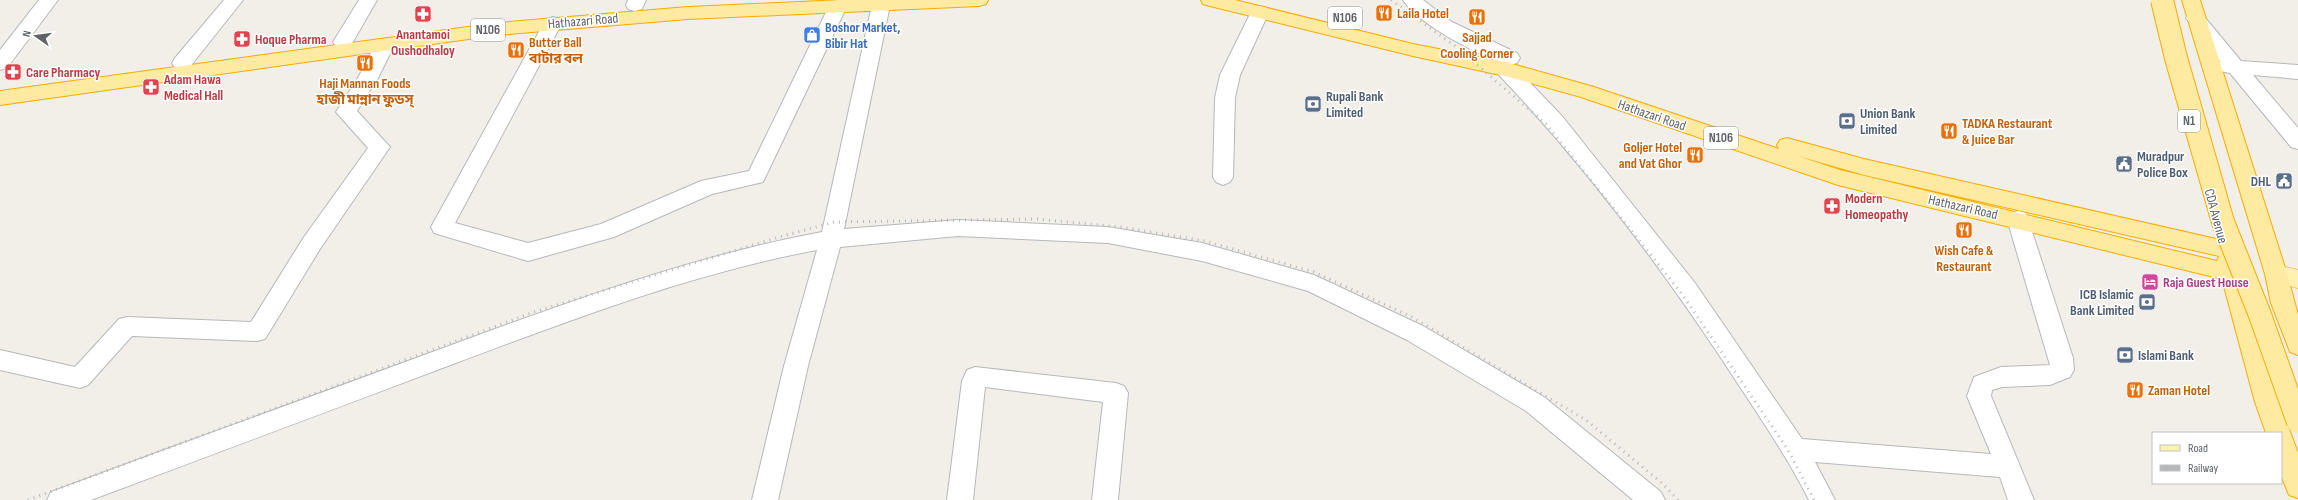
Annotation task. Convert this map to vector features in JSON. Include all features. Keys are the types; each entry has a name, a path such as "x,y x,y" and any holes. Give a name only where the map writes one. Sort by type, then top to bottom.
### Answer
{"highway":[{"name":"Hathazari Road","path":"0,87 343,42 503,18 576,9 636,3 727,0"},
{"name":"Hathazari Road","path":"0,98 384,46 497,29 553,23 688,13 979,0"},
{"name":"Hathazari Road","path":"1210,0 1413,50 1508,63 1657,102 1746,134 1864,167 2226,249"},
{"name":"Hathazari Road","path":"1277,0 1455,46 1838,177 2018,219 2232,273"},
{"path":"2160,3 2193,9 2276,274 2290,304 2298,345"},
{"path":"2160,3 2184,54 2231,216 2298,390"},
{"path":"2160,3 2223,222 2260,315 2298,422"},
{"name":"CDA Avenue","path":"2160,3 2267,402 2278,432"},
{"path":"2282,444 2298,487"}],"main road":[{"path":"2276,274 2298,279"}],"street":[{"path":"0,63 49,0"},
{"path":"182,63 234,0"},
{"path":"343,42 368,0"},
{"path":"1412,0 1418,6 1456,33 1508,63 1687,289 1795,449 1822,500"},
{"path":"765,500 796,366 831,239 882,5"},
{"path":"553,23 442,227 528,252 606,231 708,187 756,177 838,6"},
{"path":"2193,9 2298,142"},
{"path":"1223,178 1225,98 1230,75 1260,12"},
{"path":"0,360 80,378 127,326 257,332 312,243 380,147 346,112 368,78 384,46"},
{"path":"2210,64 2298,72"},
{"path":"2018,219 2061,358 2062,370 2050,375 2001,377 1982,384 1979,396 2009,467 2021,500"},
{"path":"60,500 502,336 662,281 761,252 831,239 958,228 1032,230 1108,235 1202,252 1314,284 1415,333 1535,404 1652,500"},
{"path":"960,500 974,381 975,378 982,377 1116,393 1105,500"},
{"path":"1795,449 2009,467"}],"railway":[{"path":"1391,0 1455,46 1546,124 1682,294 1788,450 1814,500"},
{"path":"28,500 534,312 776,238 834,222 1037,219 1120,227 1205,241 1314,272 1412,317 1586,420 1663,484 1678,500"}],"place":[{"name":"Laila Hotel","path":"1384,13"},
{"name":"Anantamoi Oushodhaloy","path":"423,14"},
{"name":"Sajjad Cooling Corner","path":"1477,17"},
{"name":"Boshor Market, Bibir Hat","path":"812,35"},
{"name":"Hoque Pharma","path":"242,39"},
{"name":"Butter Ball বাটার বল","path":"516,50"},
{"name":"Haji Mannan Foods হাজী মান্নান ফুডস্","path":"365,63"},
{"name":"Care Pharmacy","path":"13,72"},
{"name":"Adam Hawa Medical Hall","path":"151,87"},
{"name":"Rupali Bank Limited","path":"1313,104"},
{"name":"Union Bank Limited","path":"1847,121"},
{"name":"TADKA Restaurant & Juice Bar","path":"1949,131"},
{"name":"Goljer Hotel and Vat Ghor","path":"1695,155"},
{"name":"Muradpur Police Box","path":"2124,164"},
{"name":"DHL","path":"2284,181"},
{"name":"Modern Homeopathy","path":"1832,206"},
{"name":"Wish Cafe & Restaurant","path":"1964,230"},
{"name":"Raja Guest House","path":"2150,282"},
{"name":"ICB Islamic Bank Limited","path":"2147,302"},
{"name":"Islami Bank","path":"2125,355"},
{"name":"Zaman Hotel","path":"2135,390"}]}
